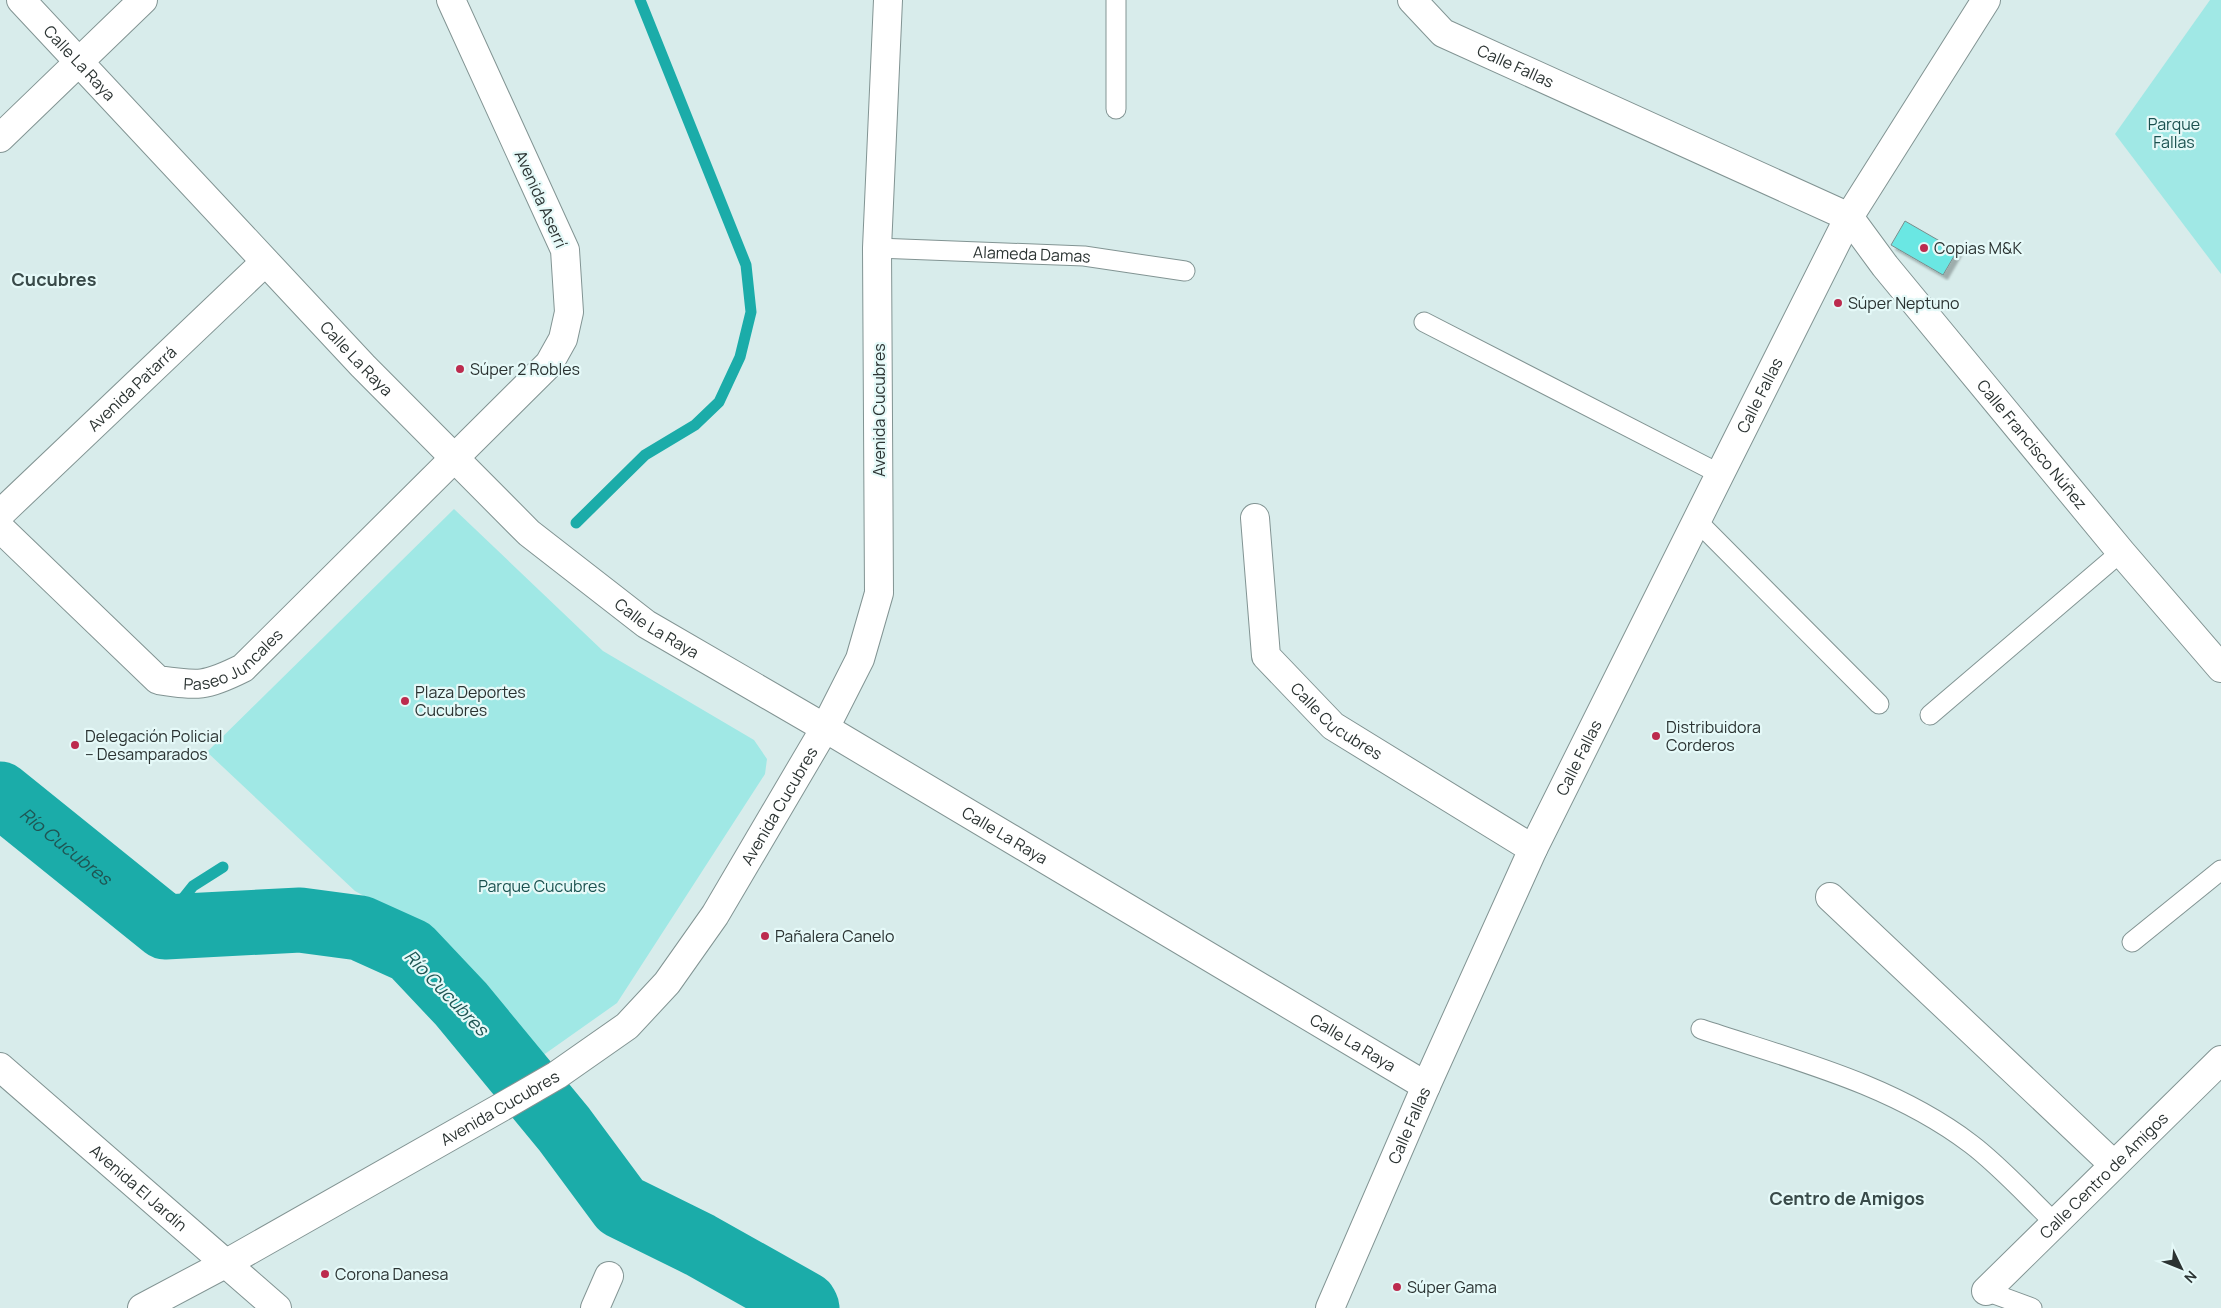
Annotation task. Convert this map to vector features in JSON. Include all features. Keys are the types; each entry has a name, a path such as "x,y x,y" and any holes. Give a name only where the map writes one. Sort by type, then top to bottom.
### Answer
{"street":[{"name":"Calle La Raya","path":"21,0 363,366 529,533 646,624 1426,1086"},
{"path":"0,138 143,0"},
{"name":"Avenida Aserrí","path":"450,0 565,250 569,312 563,338 549,364 454,458"},
{"name":"Avenida Cucubres","path":"142,1308 225,1264 500,1108 557,1074 627,1026 667,983 715,915 824,728 860,659 879,594 877,248 888,0"},
{"name":"Calle Fallas","path":"1412,0 1443,33 1848,217"},
{"name":"Calle Fallas","path":"1330,1308 1426,1086 1533,849 1848,217 1986,0"},
{"name":"Calle Francisco Núñez","path":"1848,217 1885,266 2121,552 2221,668"},
{"name":"Avenida Patarrá","path":"0,514 266,262"},
{"name":"Paseo Juncales","path":"0,528 158,680 193,685 215,682 243,668 454,458"},
{"name":"Calle Cucubres","path":"1255,518 1266,656 1333,726 1533,849"},
{"path":"1830,897 2114,1164"},
{"name":"Calle Centro de Amigos","path":"1986,1291 2054,1222 2221,1060"},
{"name":"Avenida El Jardín","path":"0,1067 277,1308"},
{"path":"595,1308 609,1276"}],"lane":[{"path":"1116,0 1116,109"},
{"name":"Alameda Damas","path":"877,248 1084,256 1185,271"},
{"path":"1424,322 1720,474"},
{"path":"1697,521 1879,704"},
{"path":"1930,714 2121,552"},
{"path":"2132,942 2221,870"},
{"path":"1701,1029 1886,1092 1934,1118 1972,1145 2054,1222"},
{"path":"1986,1291 2032,1308"}],"green space":[{"name":"Parque Fallas","path":"2210,0 2221,0 2221,274 2115,134"},
{"name":"Parque Cucubres","path":"454,509 603,651 754,740 767,759 765,774 617,1003 525,1068 453,976 395,913 355,891 207,752"}],"building":[{"name":"Copias M&K","path":"1905,221 1957,251 1943,275 1891,245"}],"waterway":[{"path":"576,523 645,455 695,425 719,402 740,357 751,312 746,265 640,0"},
{"name":"Río Cucubres","path":"0,794 165,927 300,920 360,928 411,951 461,1004 564,1129 621,1206 700,1245 805,1304 807,1308"},
{"path":"165,927 173,911 193,886 223,867"}],"place":[{"name":"Copias M&K","path":"1924,248"},
{"name":"Súper Neptuno","path":"1838,303"},
{"name":"Súper 2 Robles","path":"460,369"},
{"name":"Plaza Deportes Cucubres","path":"405,701"},
{"name":"Distribuidora Corderos","path":"1656,736"},
{"name":"Delegación Policial – Desamparados","path":"75,745"},
{"name":"Pañalera Canelo","path":"765,936"},
{"name":"Corona Danesa","path":"325,1274"},
{"name":"Súper Gama","path":"1397,1287"}],"district":[{"name":"Cucubres","path":"54,280"},
{"name":"Centro de Amigos","path":"1847,1199"}]}
